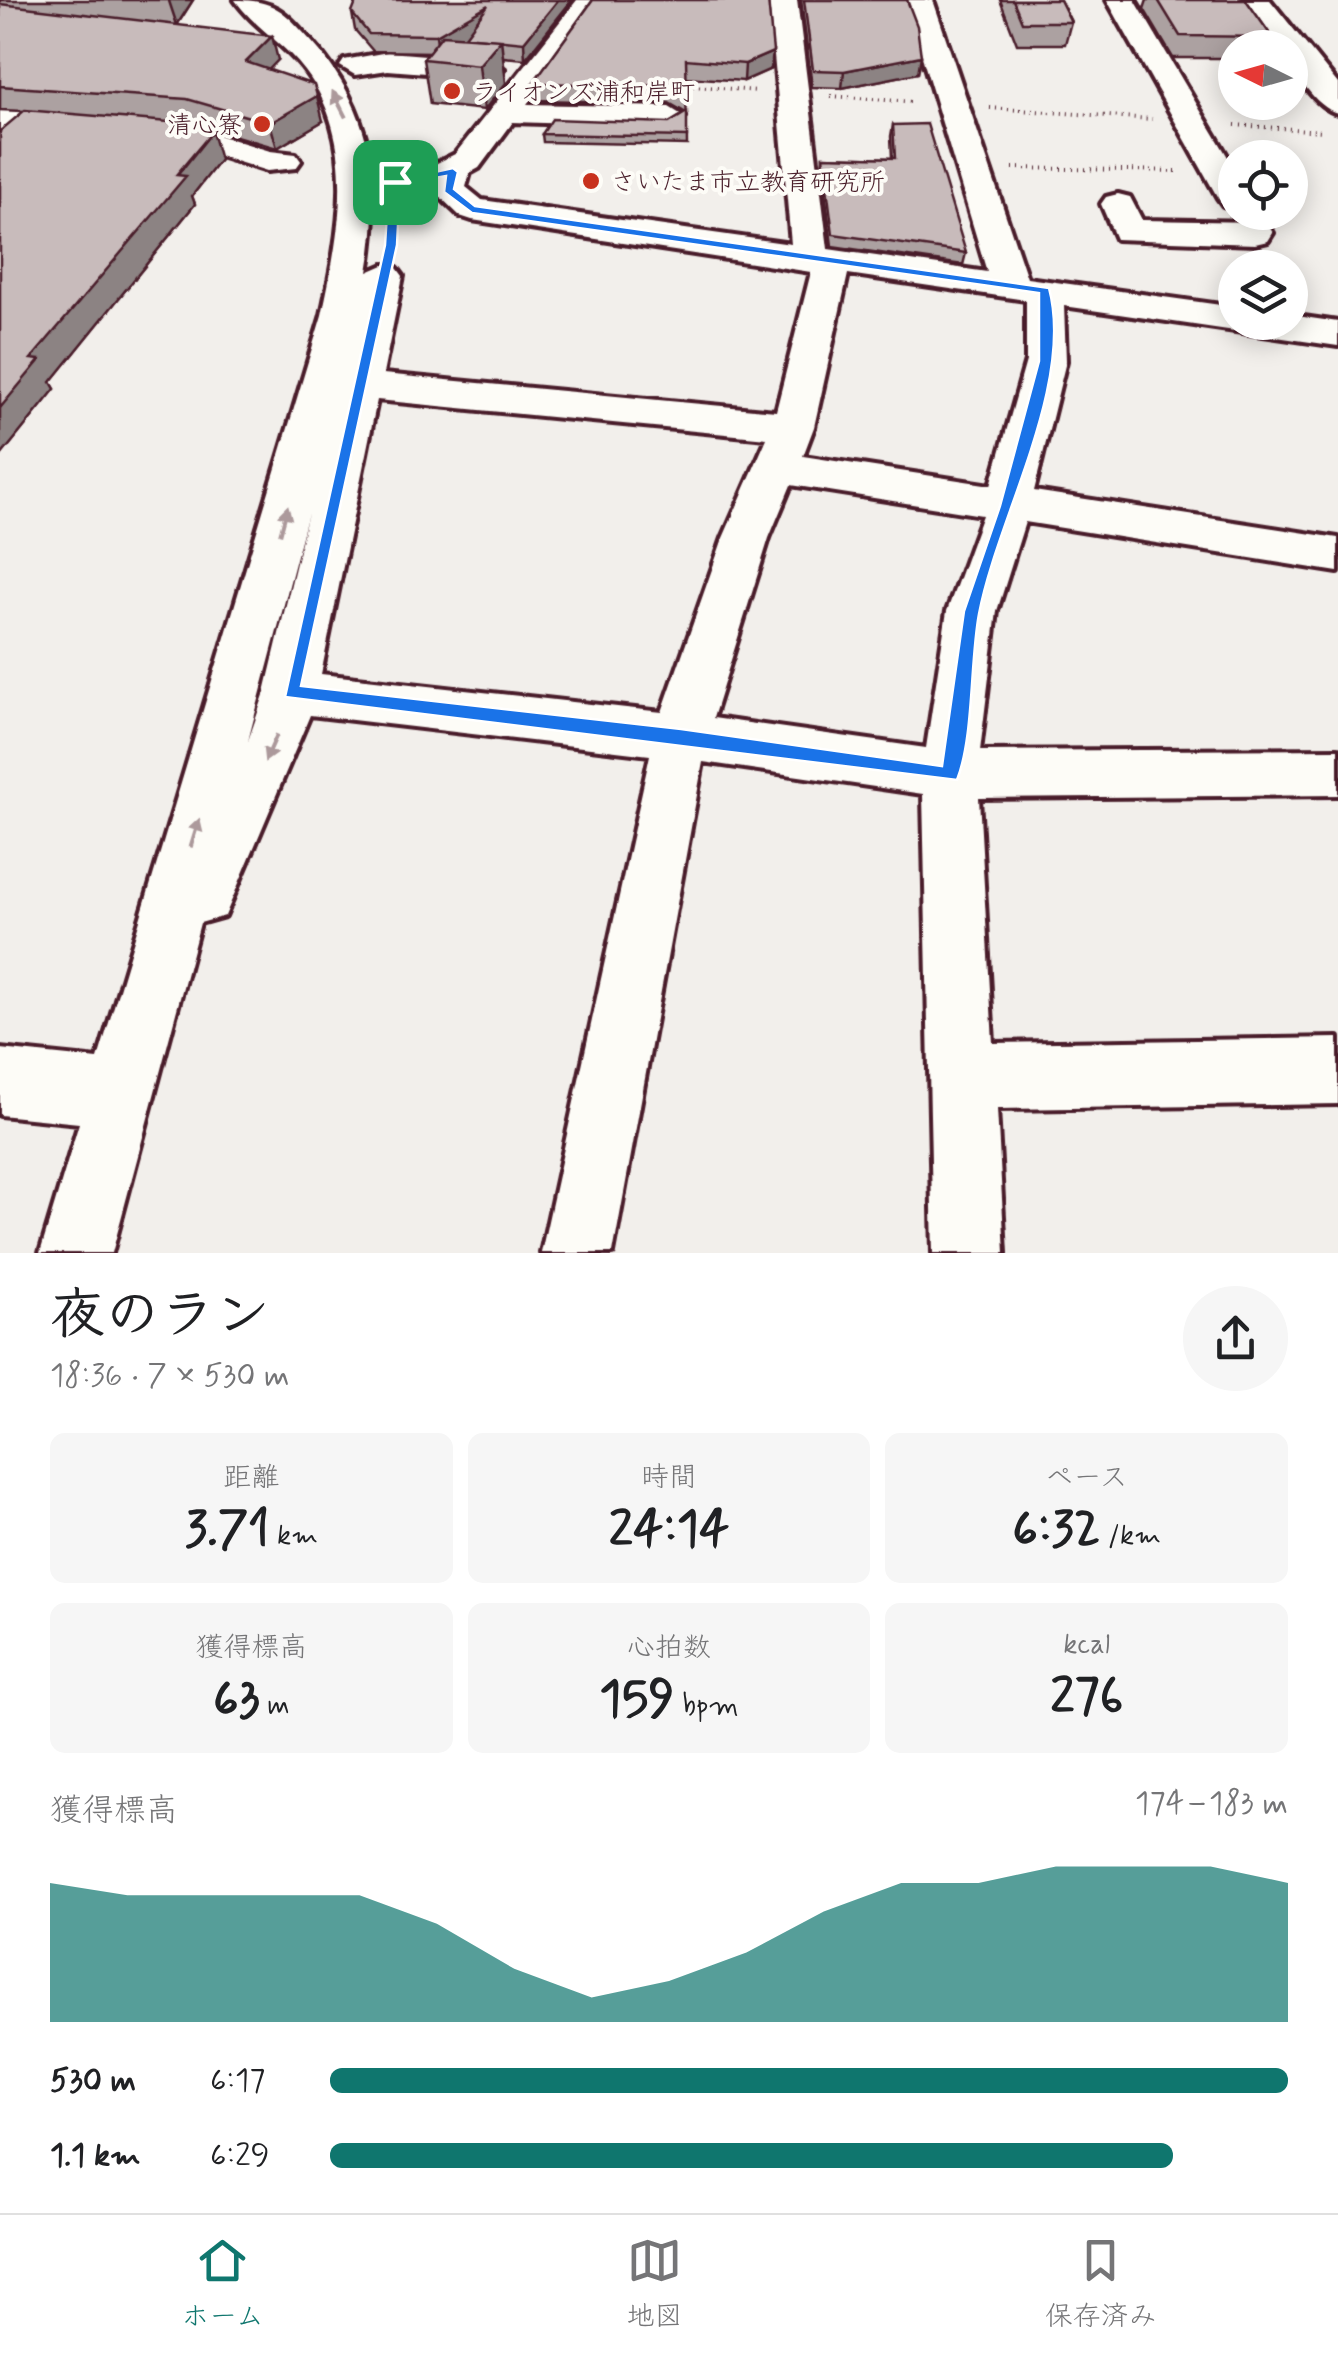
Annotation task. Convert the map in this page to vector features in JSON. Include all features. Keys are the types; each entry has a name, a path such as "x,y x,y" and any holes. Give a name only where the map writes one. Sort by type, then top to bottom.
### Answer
{"street":[{"path":"395,182 453,172 467,162 591,0"},
{"path":"577,1253 681,736 746,538 784,447 822,262 783,0"},
{"path":"919,0 971,168 1028,287 1046,361 1008,506 972,611 950,775 970,1253"},
{"path":"1121,0 1218,169"},
{"path":"1256,0 1338,104"},
{"path":"271,19 327,34 355,66 378,114"},
{"path":"76,1253 117,1094 230,716 341,315 359,230 360,178 350,126 326,80 271,19"},
{"path":"355,66 388,61 534,73"},
{"path":"502,112 582,118 669,116"},
{"path":"0,120 195,138 266,162 284,161"},
{"path":"117,1094 278,734 291,692 392,231 395,182 389,147"},
{"path":"453,172 448,190 472,209 1218,316"},
{"path":"1118,204 1129,231 1218,225"},
{"path":"361,385 784,447 1008,506 1338,554"},
{"path":"291,692 681,736 950,775 1338,772"},
{"path":"961,1076 1338,1070"},
{"path":"0,1082 117,1094"}],"path":[{"path":"971,168 1218,184"}],"building":[{"path":"357,0 558,0 524,42 465,36 488,5 436,35 369,34 352,13"},
{"path":"593,0 768,0 773,52 745,64 686,59 687,96 669,86 533,83"},
{"path":"804,0 907,0 917,26 921,56 844,71 813,70"},
{"path":"1013,0 1060,0 1071,22 1022,22"},
{"path":"1158,0 1246,0 1267,30 1218,30 1218,36 1180,36"},
{"path":"0,4 272,36 246,62 314,85 317,96 270,123 187,99 0,86"},
{"path":"442,35 501,39 479,65 423,59"},
{"path":"25,110 181,123 212,132 176,175 186,176 31,359 40,360 0,408 0,131"},
{"path":"687,112 687,137 542,134 552,119 669,123"},
{"path":"927,124 966,253 833,234 823,156 895,158 893,125"}],"place":[{"name":"ライオンズ浦和岸町","path":"452,91"},
{"name":"清心寮","path":"262,124"},
{"name":"さいたま市立教育研究所","path":"591,181"}],"route":[{"path":"453,172 448,190 457,201 472,209 811,260 1045,290 1046,361 1008,506 972,611 950,775 681,736 291,692 391,245 395,182 453,172"}]}
